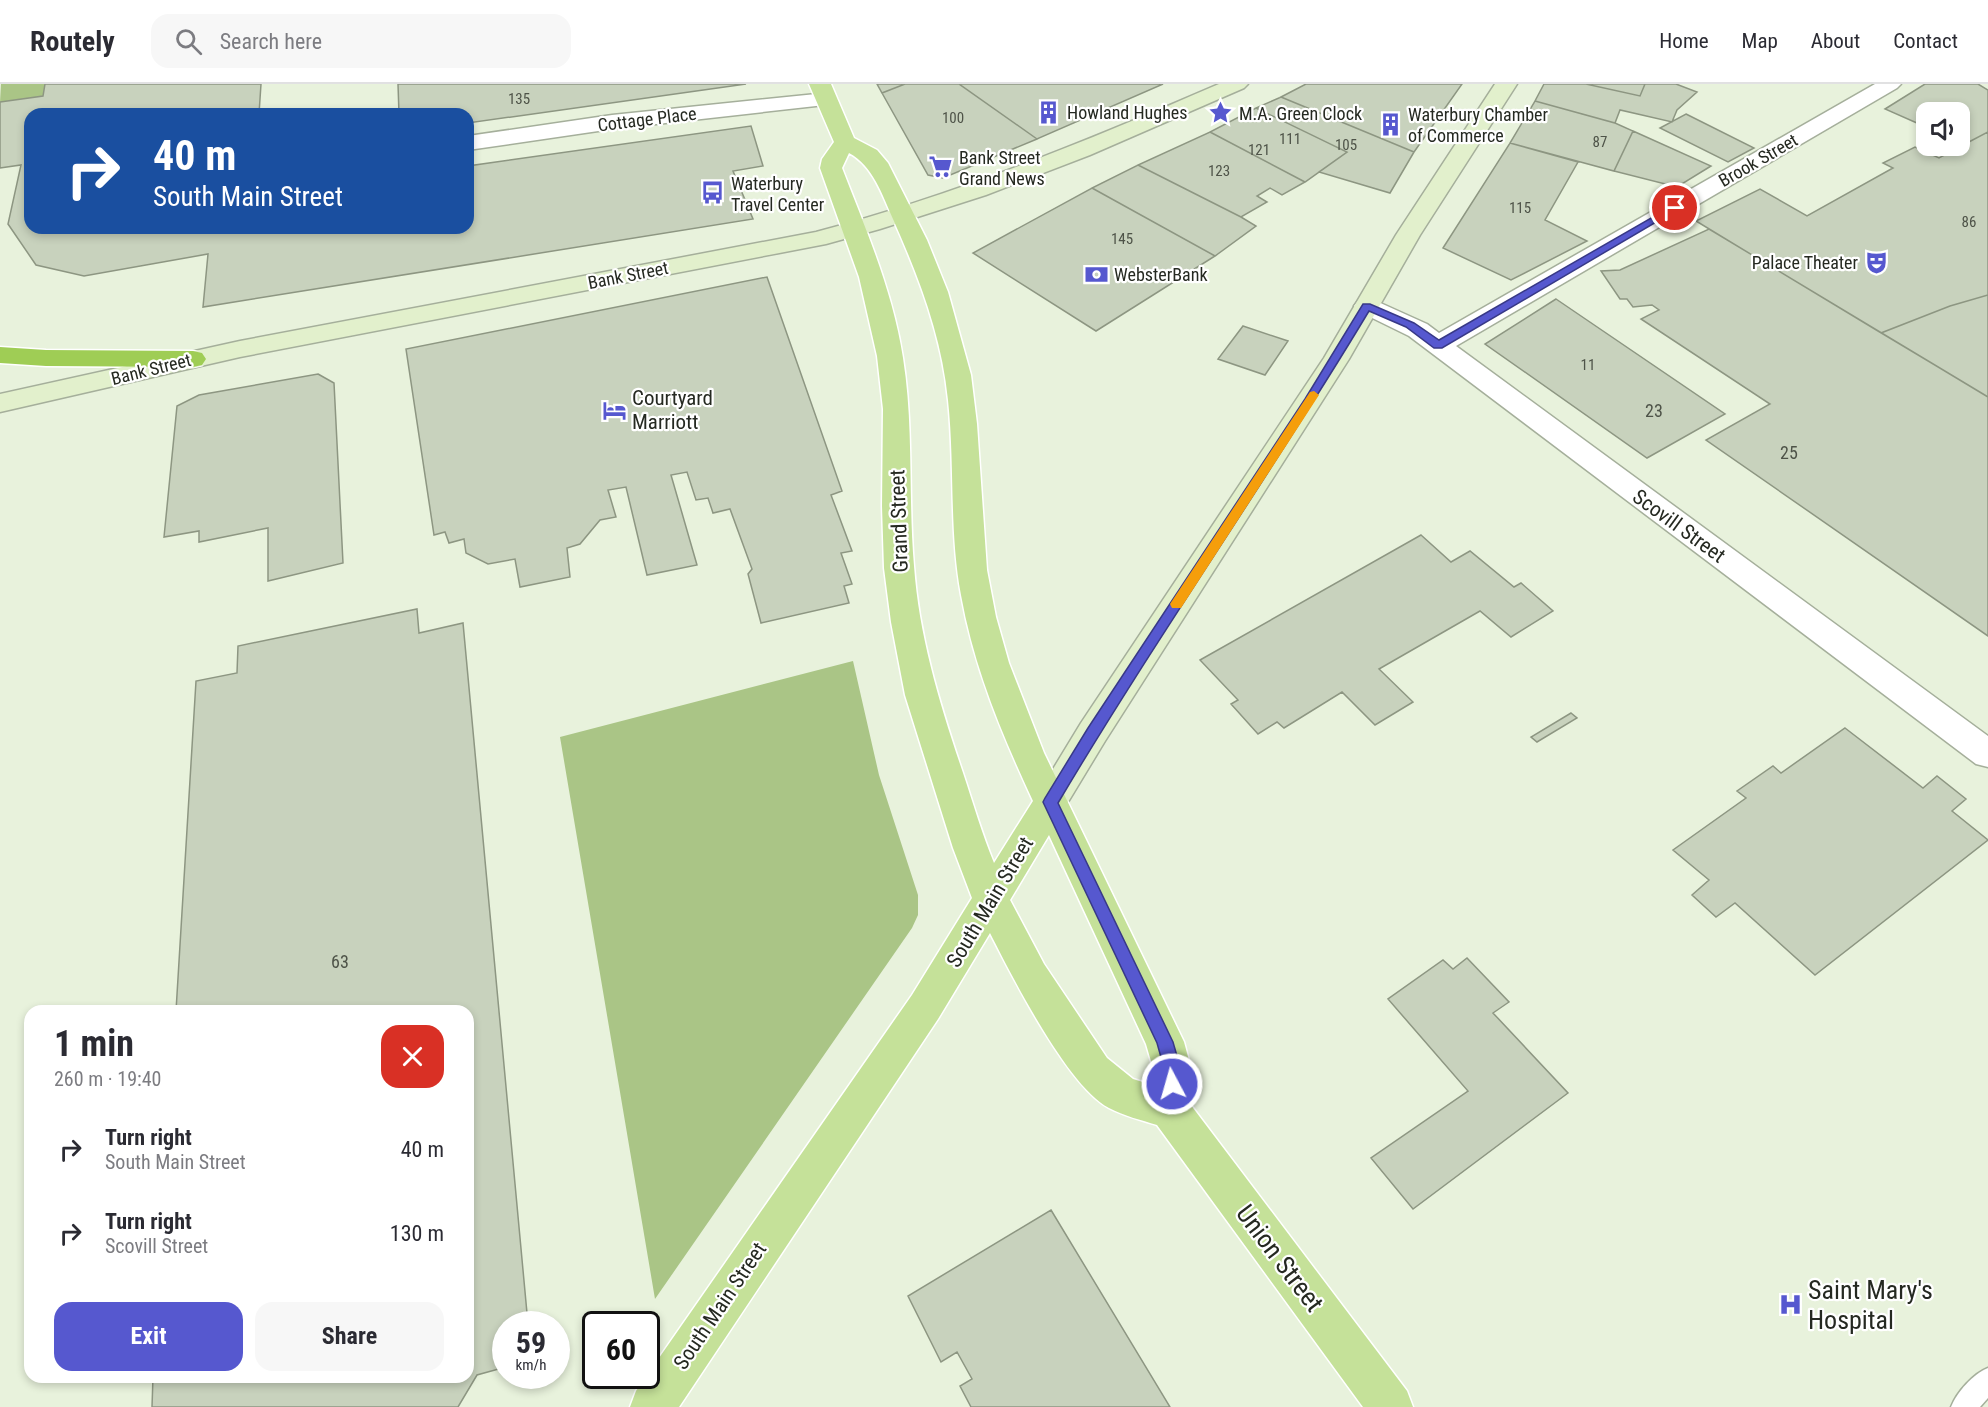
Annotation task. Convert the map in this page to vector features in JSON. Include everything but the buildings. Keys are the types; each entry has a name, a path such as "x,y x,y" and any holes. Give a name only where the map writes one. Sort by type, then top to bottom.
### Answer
{"highway":[{"path":"0,355 105,359 193,359"},
{"path":"0,367 105,359"}],"main road":[{"name":"Bank Street","path":"0,403 49,394 193,359 818,239 854,230 904,216 1048,165 1237,84"},
{"name":"South Main Street","path":"652,1407 925,1007 1093,732 1310,400 1408,235 1506,84"},
{"path":"823,92 844,142 869,155 877,163 904,216 939,302 958,376 965,442 972,570 988,651 1009,711 1050,802 1165,1042 1172,1068 1170,1110 1120,1094 1093,1071 1050,1009 991,900"},
{"name":"Grand Street","path":"844,142 833,159 831,168 854,230 880,312 894,383 899,568 915,673 941,764 991,900"},
{"name":"Union Street","path":"1170,1110 1390,1407"}],"street":[{"name":"Brook Street","path":"1438,345 1890,84"},
{"name":"Cottage Place","path":"474,142 823,92"},
{"name":"Scovill Street","path":"1366,306 1410,325 1438,345 1988,754"}],"lane":[{"path":"1963,1407 1988,1380"}],"green space":[{"path":"1,84 45,84 43,96 0,102"},
{"path":"853,661 879,775 918,895 918,915 912,928 655,1299 560,737"}],"slow traffic":[{"path":"1177,604 1314,395"}],"place":[{"name":"Howland Hughes","path":"1049,112"},
{"name":"M.A. Green Clock","path":"1221,113"},
{"name":"Waterbury Chamber of Commerce","path":"1390,124"},
{"name":"Bank Street Grand News","path":"941,167"},
{"name":"Waterbury Travel Center","path":"713,193"},
{"name":"Palace Theater","path":"1876,262"},
{"name":"WebsterBank","path":"1096,274"},
{"name":"Courtyard Marriott","path":"614,410"},
{"name":"Saint Mary's Hospital","path":"1790,1305"}],"route":[{"path":"1172,1084 1172,1068 1165,1042 1050,802 1093,732 1310,400 1366,306 1410,325 1438,345 1675,208"}]}
